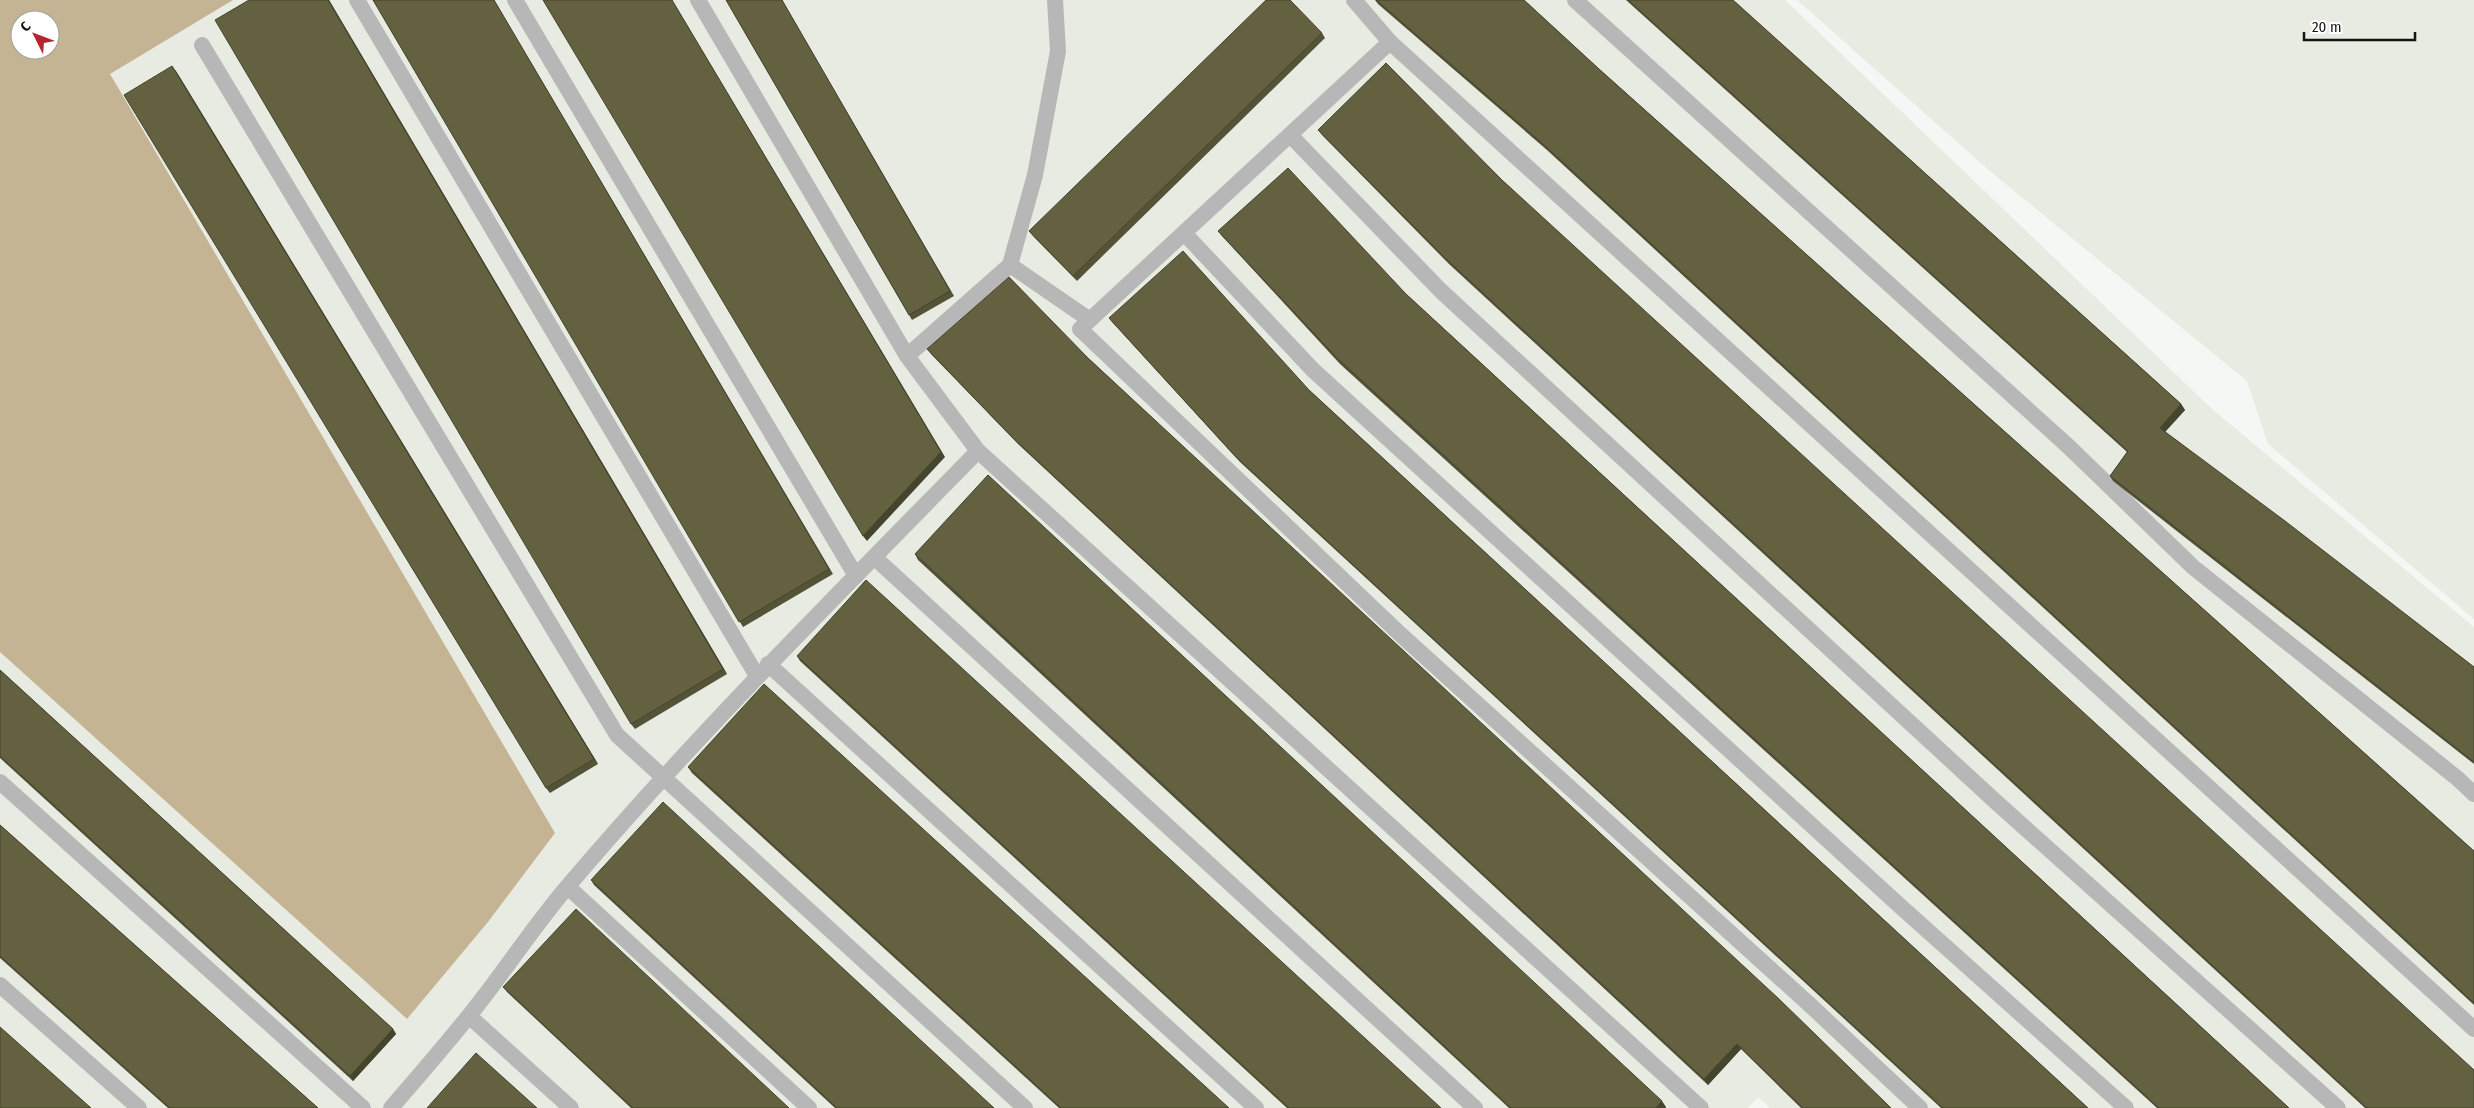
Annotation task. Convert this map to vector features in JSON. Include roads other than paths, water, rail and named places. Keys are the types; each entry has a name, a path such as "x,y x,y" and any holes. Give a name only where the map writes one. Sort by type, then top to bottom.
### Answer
{"lane":[{"path":"357,0 762,670 1256,1108"},
{"path":"515,0 856,576"},
{"path":"698,0 907,356 978,451 1701,1108"},
{"path":"907,356 1010,265 1036,176 1058,50 1055,0"},
{"path":"1354,0 1390,42 2474,1029"},
{"path":"1575,0 2069,447 2193,567 2457,778 2474,794"},
{"path":"1390,42 1080,329 1393,628 1810,1005 1920,1108"},
{"path":"202,45 617,735 1025,1108"},
{"path":"1290,135 1441,291 1995,802 2338,1108"},
{"path":"1184,233 1313,370 1900,906 2126,1108"},
{"path":"1010,265 1090,320"},
{"path":"391,1108 469,1016 524,940 663,779 762,670 978,451"},
{"path":"874,557 1475,1108"},
{"path":"0,782 363,1108"},
{"path":"568,887 809,1108"},
{"path":"0,985 139,1108"},
{"path":"469,1016 571,1108"}]}
